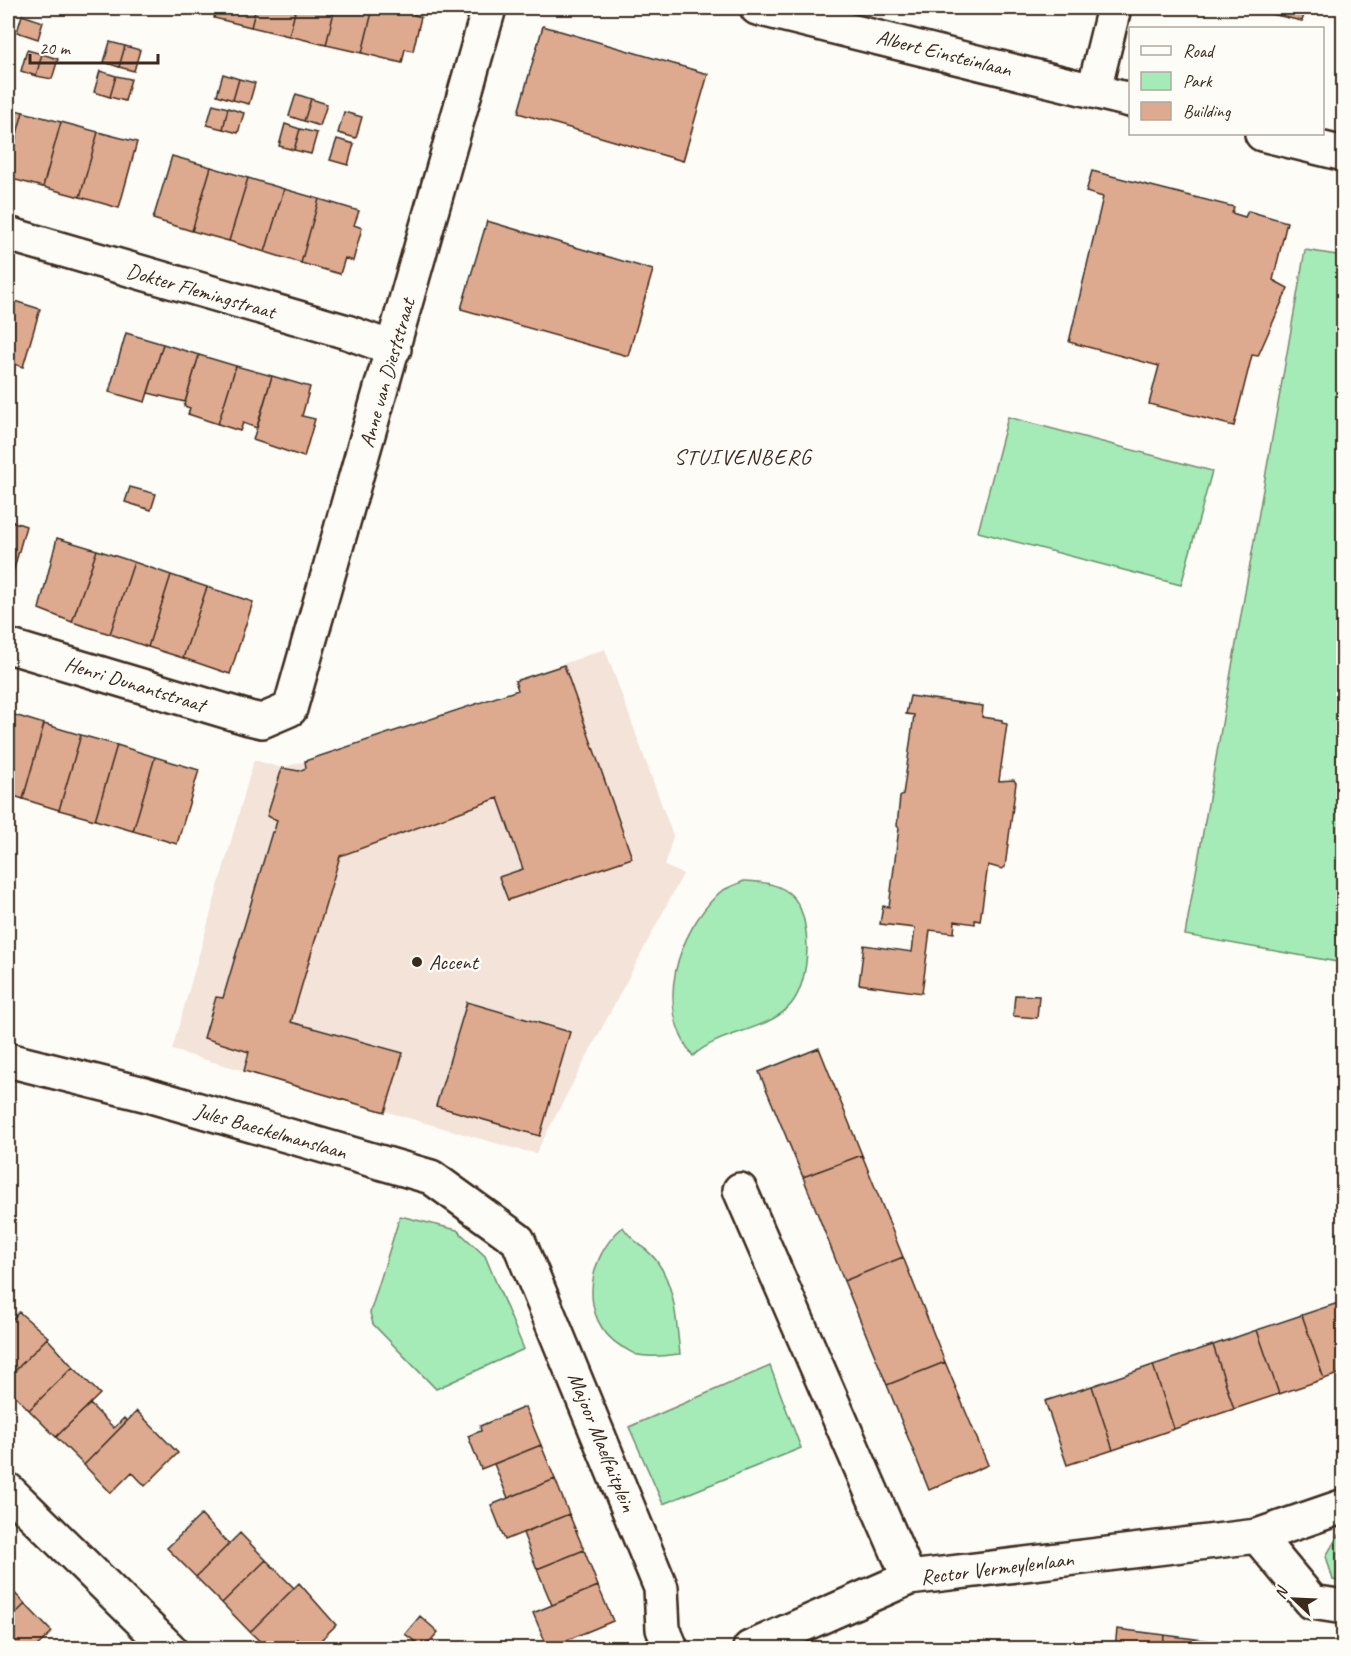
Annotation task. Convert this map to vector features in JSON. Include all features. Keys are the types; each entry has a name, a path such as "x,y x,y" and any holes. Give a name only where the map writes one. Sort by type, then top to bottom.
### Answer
{"street":[{"name":"Anne van Dieststraat","path":"262,721 290,709 489,8"},
{"name":"Albert Einsteinlaan","path":"757,8 1129,99"},
{"path":"1094,90 1114,8"},
{"path":"1266,135 1344,154"},
{"name":"Dokter Flemingstraat","path":"8,234 347,332 394,349"},
{"name":"Henri Dunantstraat","path":"8,646 262,721"},
{"name":"Jules Baeckelmanslaan","path":"8,1060 144,1094 431,1178 518,1240"},
{"path":"740,1190 909,1578"},
{"name":"Majoor Maelfaitplein","path":"518,1240 661,1588 663,1629 671,1648"},
{"path":"8,1490 169,1648"},
{"name":"Rector Vermeylenlaan","path":"750,1648 909,1578 1257,1536 1344,1506"},
{"path":"1257,1536 1312,1602 1344,1607"}],"shaded area":[{"name":"Accent","path":"605,649 673,836 665,866 683,874 536,1153 172,1050 254,760 282,768 305,761 518,690 515,681"}],"green space":[{"path":"1305,250 1343,256 1343,963 1185,935"},
{"path":"1008,417 1212,471 1181,585 978,532"},
{"path":"744,881 764,883 784,889 794,898 800,908 804,921 807,951 803,980 792,1003 783,1013 758,1026 704,1047 693,1056 681,1036 675,1015 673,993 682,949 704,910 719,893"},
{"path":"400,1216 457,1230 485,1256 524,1349 436,1389 373,1324 370,1313"},
{"path":"623,1227 656,1260 668,1281 674,1305 680,1354 643,1356 636,1354 622,1347 608,1335 598,1321 593,1305 592,1288 595,1271 601,1254"},
{"path":"770,1366 801,1448 663,1504 629,1427"},
{"path":"1343,1527 1343,1582 1333,1580 1326,1556"}],"building":[{"path":"216,8 256,8 251,27 214,18"},
{"path":"256,8 296,8 289,36 251,27"},
{"path":"296,8 335,8 326,45 289,36"},
{"path":"335,8 373,8 362,53 326,45"},
{"path":"373,8 416,8 414,15 421,17 413,51 405,49 402,63 362,53"},
{"path":"1260,8 1306,8 1302,21 1259,11"},
{"path":"22,15 43,22 38,39 17,32"},
{"path":"543,26 708,74 683,161 518,113"},
{"path":"110,42 125,46 119,67 104,62"},
{"path":"125,46 140,50 134,71 119,67"},
{"path":"27,50 42,54 36,76 21,71"},
{"path":"42,54 58,59 52,79 36,76"},
{"path":"100,71 116,76 110,97 94,92"},
{"path":"223,74 239,79 233,100 217,95"},
{"path":"116,76 131,79 125,101 110,97"},
{"path":"239,79 255,83 249,104 233,100"},
{"path":"296,94 311,99 304,121 289,116"},
{"path":"311,99 327,104 320,126 304,121"},
{"path":"213,104 228,108 223,129 207,125"},
{"path":"8,108 23,112 8,167"},
{"path":"228,108 244,113 238,133 223,129"},
{"path":"23,112 61,122 43,187 8,178 8,167"},
{"path":"344,112 362,117 356,138 338,133"},
{"path":"61,122 98,132 80,197 43,187"},
{"path":"285,124 300,129 294,150 279,146"},
{"path":"300,129 317,133 311,154 294,150"},
{"path":"98,132 137,142 119,208 80,197"},
{"path":"337,139 354,144 348,165 330,160"},
{"path":"172,156 211,167 192,231 153,219"},
{"path":"211,167 248,178 229,241 192,231"},
{"path":"1092,171 1234,207 1232,213 1245,217 1248,211 1287,222 1273,280 1288,288 1258,356 1252,355 1234,426 1149,404 1159,366 1069,342 1103,197 1086,192"},
{"path":"248,178 284,189 265,252 229,241"},
{"path":"284,189 319,199 301,263 265,252"},
{"path":"319,199 359,211 354,225 362,228 353,261 345,258 340,274 301,263"},
{"path":"487,221 653,270 628,356 461,309"},
{"path":"8,299 40,309 23,367 8,362"},
{"path":"126,333 163,344 145,402 109,392"},
{"path":"163,344 199,355 185,402 148,393"},
{"path":"199,355 236,366 218,424 188,414 190,408 184,406"},
{"path":"236,366 272,376 257,428 243,423 240,431 218,424"},
{"path":"272,376 310,387 302,416 315,419 304,457 253,440"},
{"path":"130,487 156,494 151,510 125,502"},
{"path":"8,520 26,526 8,590"},
{"path":"57,538 97,550 72,622 39,609"},
{"path":"97,550 134,562 110,634 72,622"},
{"path":"134,562 171,575 148,647 110,634"},
{"path":"171,575 207,587 183,658 148,647"},
{"path":"207,587 253,602 230,674 183,658"},
{"path":"564,665 632,858 508,900 499,877 523,869 498,798 340,856 291,1022 403,1053 385,1112 244,1071 249,1052 204,1038 216,997 223,998 272,832 274,832 277,820 267,816 282,768 299,771 306,768 305,761 518,690 515,681"},
{"path":"910,696 983,706 982,717 1002,720 1002,723 1007,724 999,781 1014,780 1016,783 1005,867 1002,869 988,865 980,921 975,920 975,924 955,921 954,933 930,930 922,993 859,984 864,945 912,952 915,928 880,924 883,906 889,907 899,828 897,826 900,797 903,795 914,715 906,714"},
{"path":"8,713 44,724 23,799 8,794"},
{"path":"44,724 81,735 59,810 23,799"},
{"path":"81,735 117,745 95,820 59,810"},
{"path":"117,745 155,757 133,831 95,820"},
{"path":"155,757 199,770 177,844 133,831"},
{"path":"1015,995 1039,996 1037,1018 1013,1016"},
{"path":"467,1002 570,1032 540,1136 436,1106"},
{"path":"819,1048 862,1155 803,1177 759,1072"},
{"path":"862,1155 903,1257 844,1281 803,1177"},
{"path":"903,1257 945,1362 887,1385 844,1281"},
{"path":"1344,1301 1344,1372 1324,1379 1302,1315"},
{"path":"19,1312 48,1337 8,1378 8,1324"},
{"path":"1302,1315 1324,1379 1279,1394 1257,1330"},
{"path":"1257,1330 1279,1394 1234,1409 1213,1345"},
{"path":"47,1338 73,1367 29,1410 8,1388 8,1378"},
{"path":"1213,1345 1234,1409 1174,1429 1153,1365"},
{"path":"945,1362 988,1465 929,1490 887,1385"},
{"path":"1153,1365 1174,1429 1113,1450 1092,1386"},
{"path":"73,1367 100,1394 56,1437 29,1410"},
{"path":"1092,1386 1113,1450 1067,1465 1045,1401"},
{"path":"90,1404 114,1428 124,1418 127,1421 84,1465 56,1437"},
{"path":"525,1407 541,1445 481,1469 468,1436 481,1431 480,1426"},
{"path":"137,1411 178,1453 145,1486 132,1472 111,1493 84,1465"},
{"path":"541,1445 555,1479 508,1498 494,1464"},
{"path":"555,1479 569,1514 505,1540 491,1505"},
{"path":"569,1514 584,1550 537,1569 523,1533"},
{"path":"201,1515 229,1544 196,1577 167,1548"},
{"path":"240,1533 266,1560 222,1603 196,1577"},
{"path":"584,1550 598,1586 552,1605 537,1569"},
{"path":"266,1560 294,1588 250,1632 222,1603"},
{"path":"299,1583 336,1625 313,1648 307,1648 297,1639 288,1648 267,1648 250,1632"},
{"path":"8,1586 25,1604 8,1621"},
{"path":"598,1586 613,1621 548,1648 533,1613"},
{"path":"25,1604 52,1632 35,1648 8,1648 8,1621"},
{"path":"420,1616 438,1632 424,1648 405,1634"},
{"path":"1117,1629 1164,1635 1163,1648 1115,1648"},
{"path":"1164,1635 1227,1643 1227,1648 1163,1648"},
{"path":"1227,1643 1268,1648 1227,1648"}],"place":[{"name":"Accent","path":"417,962"}],"district":[{"name":"STUIVENBERG","path":"743,456"}]}
